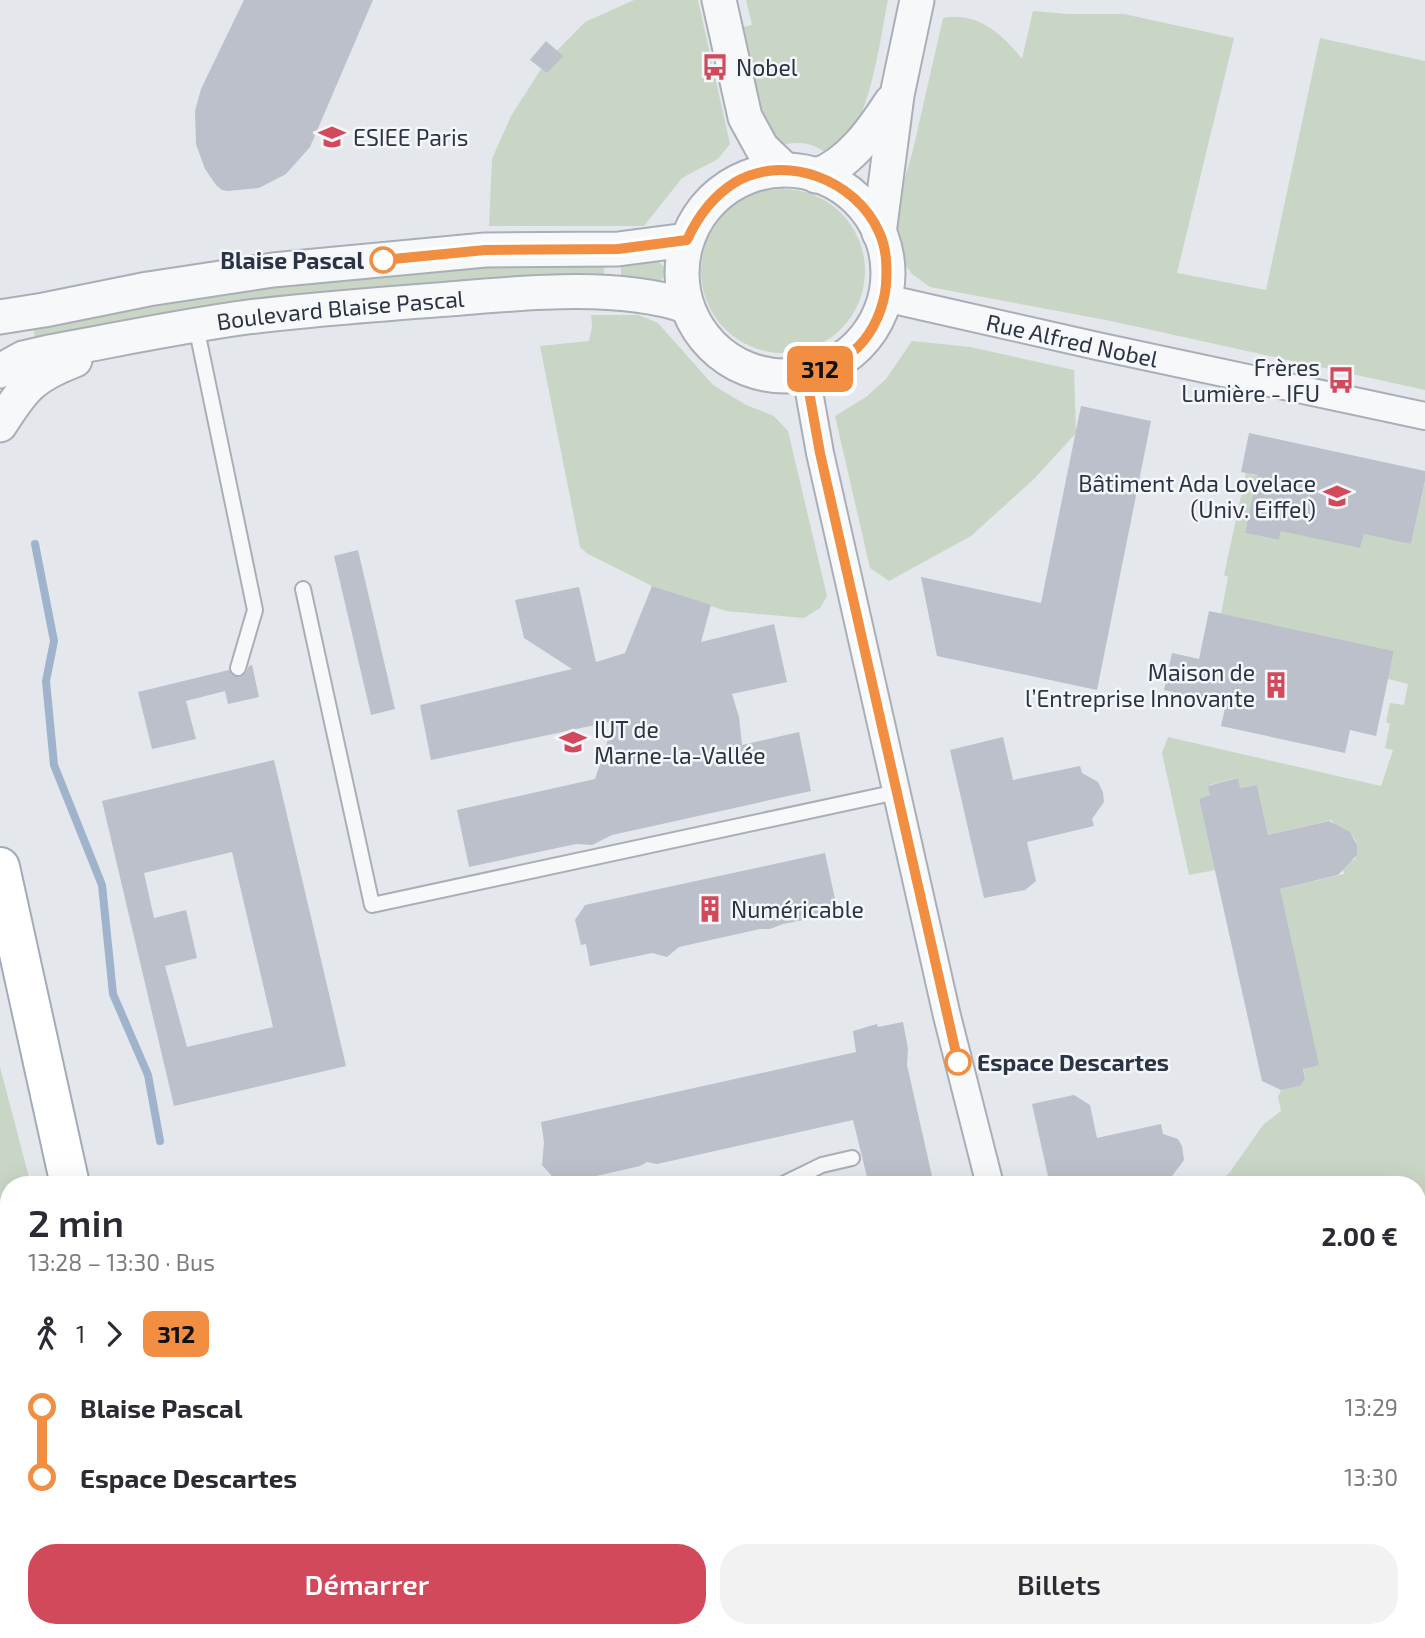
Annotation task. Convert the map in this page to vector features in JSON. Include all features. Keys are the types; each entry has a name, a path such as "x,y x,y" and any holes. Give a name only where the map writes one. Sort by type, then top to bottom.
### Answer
{"main road":[{"path":"0,867 68,1176"},
{"path":"0,983 46,1176"}],"street":[{"path":"719,0 745,117 762,148 784,169"},
{"path":"879,233 897,94 916,0"},
{"path":"816,176 836,166 869,137 897,94"},
{"path":"736,182 745,117"},
{"path":"784,169 816,176 842,188 864,208 879,233 888,264 885,298 874,325 857,348 806,375 768,376 733,363 704,339 686,306 681,273 687,240 707,205 736,182 784,169"},
{"name":"Boulevard Blaise Pascal","path":"0,317 148,289 274,270 485,250 618,249 687,240"},
{"name":"Boulevard Blaise Pascal","path":"0,370 23,358 247,317 493,295 618,294 664,299 686,306"},
{"name":"Rue Alfred Nobel","path":"885,298 1425,415"},
{"path":"0,425 16,399 39,376 82,357 162,332"},
{"path":"806,375 820,453 947,1016 988,1176"}],"lane":[{"path":"196,326 255,610 238,668"},
{"path":"303,589 372,905 897,792"},
{"path":"799,1176 822,1165 852,1158"}],"green space":[{"path":"634,0 698,0 730,144 718,159 682,178 644,226 489,226 492,159 511,116 545,63 585,22"},
{"path":"746,0 888,0 874,74 862,112 845,140 827,154 806,144 781,145 765,131 743,27 752,25"},
{"path":"1033,11 1124,14 1234,38 1177,273 1266,290 1320,38 1425,61 1425,390 1106,320 930,287 912,274 898,255 895,211 913,150 943,18 967,18 988,26 1022,59"},
{"path":"783,189 814,195 841,213 859,240 865,271 859,302 841,329 814,347 783,353 752,347 725,329 707,302 701,271 707,240 725,213 752,195"},
{"path":"605,260 603,283 37,345 32,324 79,314 376,270"},
{"path":"621,260 658,261 664,267 665,274 660,282 621,283"},
{"path":"591,315 639,315 658,323 713,385 746,405 774,416 788,431 827,596 820,608 804,618 726,611 652,586 588,554 580,547 540,346 589,341"},
{"path":"912,341 970,347 1074,370 1076,433 1035,478 971,536 889,581 870,568 835,416 866,397 886,379"},
{"path":"1246,473 1257,476 1245,533 1279,540 1285,511 1360,548 1366,523 1386,538 1411,544 1425,482 1425,1176 1226,1176 1263,1125 1281,1111 1278,1097 1281,1090 1300,1086 1305,1079 1280,889 1344,874 1342,866 1355,859 1357,847 1351,834 1335,829 1332,820 1268,835 1257,785 1240,788 1237,778 1209,785 1210,795 1199,799 1215,870 1189,875 1162,753 1168,737 1381,786 1393,750 1385,748 1390,724 1386,722 1390,703 1404,705 1408,684 1388,679 1394,651 1221,614 1228,577 1224,575"},
{"path":"0,1067 29,1176 0,1176"}],"building":[{"path":"244,0 373,0 310,147 286,174 259,188 228,191 216,185 205,169 196,144 195,111 201,89"},
{"path":"546,41 563,56 547,73 530,60"},
{"path":"1081,406 1151,421 1097,690 937,656 921,577 1041,603"},
{"name":"Bâtiment Ada Lovelace (Univ. Eiffel)","path":"1249,433 1425,471 1411,544 1364,534 1360,548 1281,531 1279,540 1245,533 1257,475 1241,472"},
{"path":"358,550 395,709 371,715 334,556"},
{"path":"652,586 711,605 701,642 774,624 787,682 732,694 739,717 742,745 799,732 811,791 612,835 592,845 576,844 469,867 457,810 595,779 614,721 431,760 420,705 572,669 524,638 515,600 579,587 596,662 625,653"},
{"name":"Maison de l’Entreprise Innovante","path":"1209,611 1394,651 1376,736 1350,730 1345,753 1221,726 1226,704 1164,690 1172,653 1199,659"},
{"path":"252,665 259,697 228,704 225,691 186,701 196,739 152,749 138,692 229,670 232,675 240,677"},
{"path":"1003,737 1013,780 1080,766 1082,773 1098,782 1104,802 1092,819 1094,826 1027,842 1036,881 1025,890 984,898 950,750"},
{"path":"274,760 346,1066 174,1106 102,801","holes":["232,852 273,1027 187,1047 165,966 197,958 186,910 154,918 144,873"]},
{"path":"1238,778 1240,788 1257,785 1268,835 1329,821 1350,832 1357,845 1357,855 1338,875 1280,889 1319,1065 1303,1069 1305,1079 1300,1086 1281,1090 1262,1081 1199,799 1210,795 1208,786"},
{"name":"Numéricable","path":"825,853 838,913 679,947 667,957 652,953 590,966 586,944 581,945 575,920 585,905"},
{"path":"903,1022 908,1049 907,1065 932,1176 867,1176 853,1120 657,1164 647,1162 596,1176 551,1176 542,1165 544,1142 541,1122 856,1052 853,1031 877,1024 878,1027"},
{"path":"1074,1095 1090,1105 1097,1138 1161,1124 1163,1134 1178,1139 1184,1160 1172,1176 1048,1176 1032,1104"}],"waterway":[{"path":"35,544 54,641 46,681 54,765 102,885 113,994 148,1075 160,1141"}],"bus line":[{"name":"312","path":"383,260 485,250 618,249 687,240 707,205 722,192 736,182 784,169 816,176 842,188 864,208 879,233 888,264 885,298 874,325 857,348 806,375 820,453 958,1062"}],"place":[{"name":"Nobel","path":"715,67"},
{"name":"ESIEE Paris","path":"332,137"},
{"name":"Blaise Pascal","path":"383,260"},
{"name":"Frères Lumière - IFU","path":"1341,380"},
{"name":"Bâtiment Ada Lovelace (Univ. Eiffel)","path":"1337,496"},
{"name":"Maison de l’Entreprise Innovante","path":"1276,685"},
{"name":"IUT de Marne-la-Vallée","path":"573,742"},
{"name":"Numéricable","path":"710,909"},
{"name":"Espace Descartes","path":"958,1062"}]}
